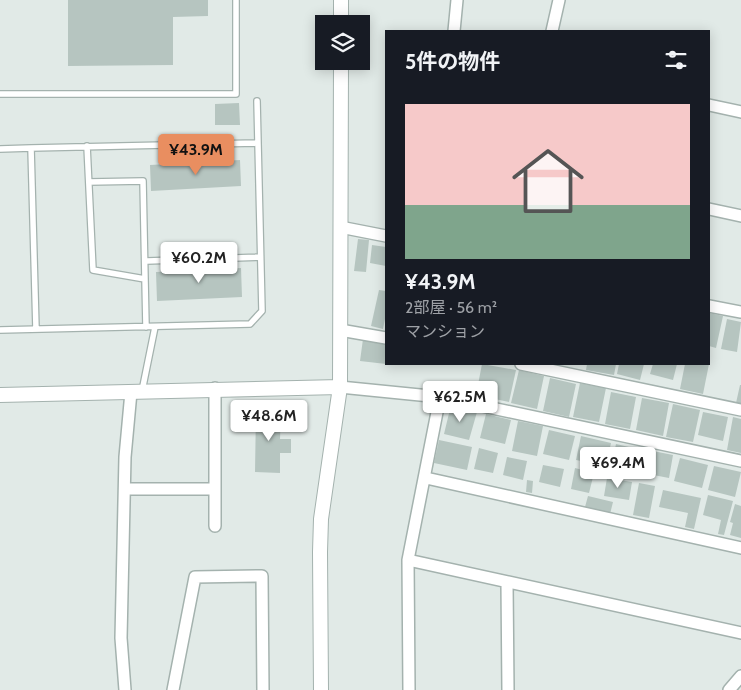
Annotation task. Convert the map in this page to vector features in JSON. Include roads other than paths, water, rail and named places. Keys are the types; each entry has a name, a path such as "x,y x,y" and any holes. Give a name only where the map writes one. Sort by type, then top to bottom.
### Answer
{"street":[{"path":"341,0 341,15"},
{"path":"454,30 457,0"},
{"path":"552,30 559,0"},
{"path":"321,690 320,552 322,519 340,387 341,70"},
{"path":"710,105 741,112"},
{"path":"710,209 741,216"},
{"path":"340,227 385,236"},
{"path":"710,306 741,312"},
{"path":"340,330 385,338"},
{"path":"526,365 741,410"},
{"path":"0,395 214,388 340,387 440,397 741,462"},
{"path":"214,388 216,526"},
{"path":"125,690 121,638 125,457 136,392"},
{"path":"409,690 408,560 426,478 440,397"},
{"path":"426,478 741,548"},
{"path":"125,489 215,489"},
{"path":"408,560 741,633"},
{"path":"173,690 195,577 262,576 263,690"},
{"path":"507,583 512,689"},
{"path":"729,690 741,676"}],"lane":[{"path":"0,94 236,94 236,0"},
{"path":"0,330 250,324 262,310 257,101"},
{"path":"0,148 258,143"},
{"path":"87,146 93,270 145,279"},
{"path":"31,148 36,329"},
{"path":"89,182 143,181 146,327"},
{"path":"146,261 260,257"},
{"path":"136,392 155,327"}]}
